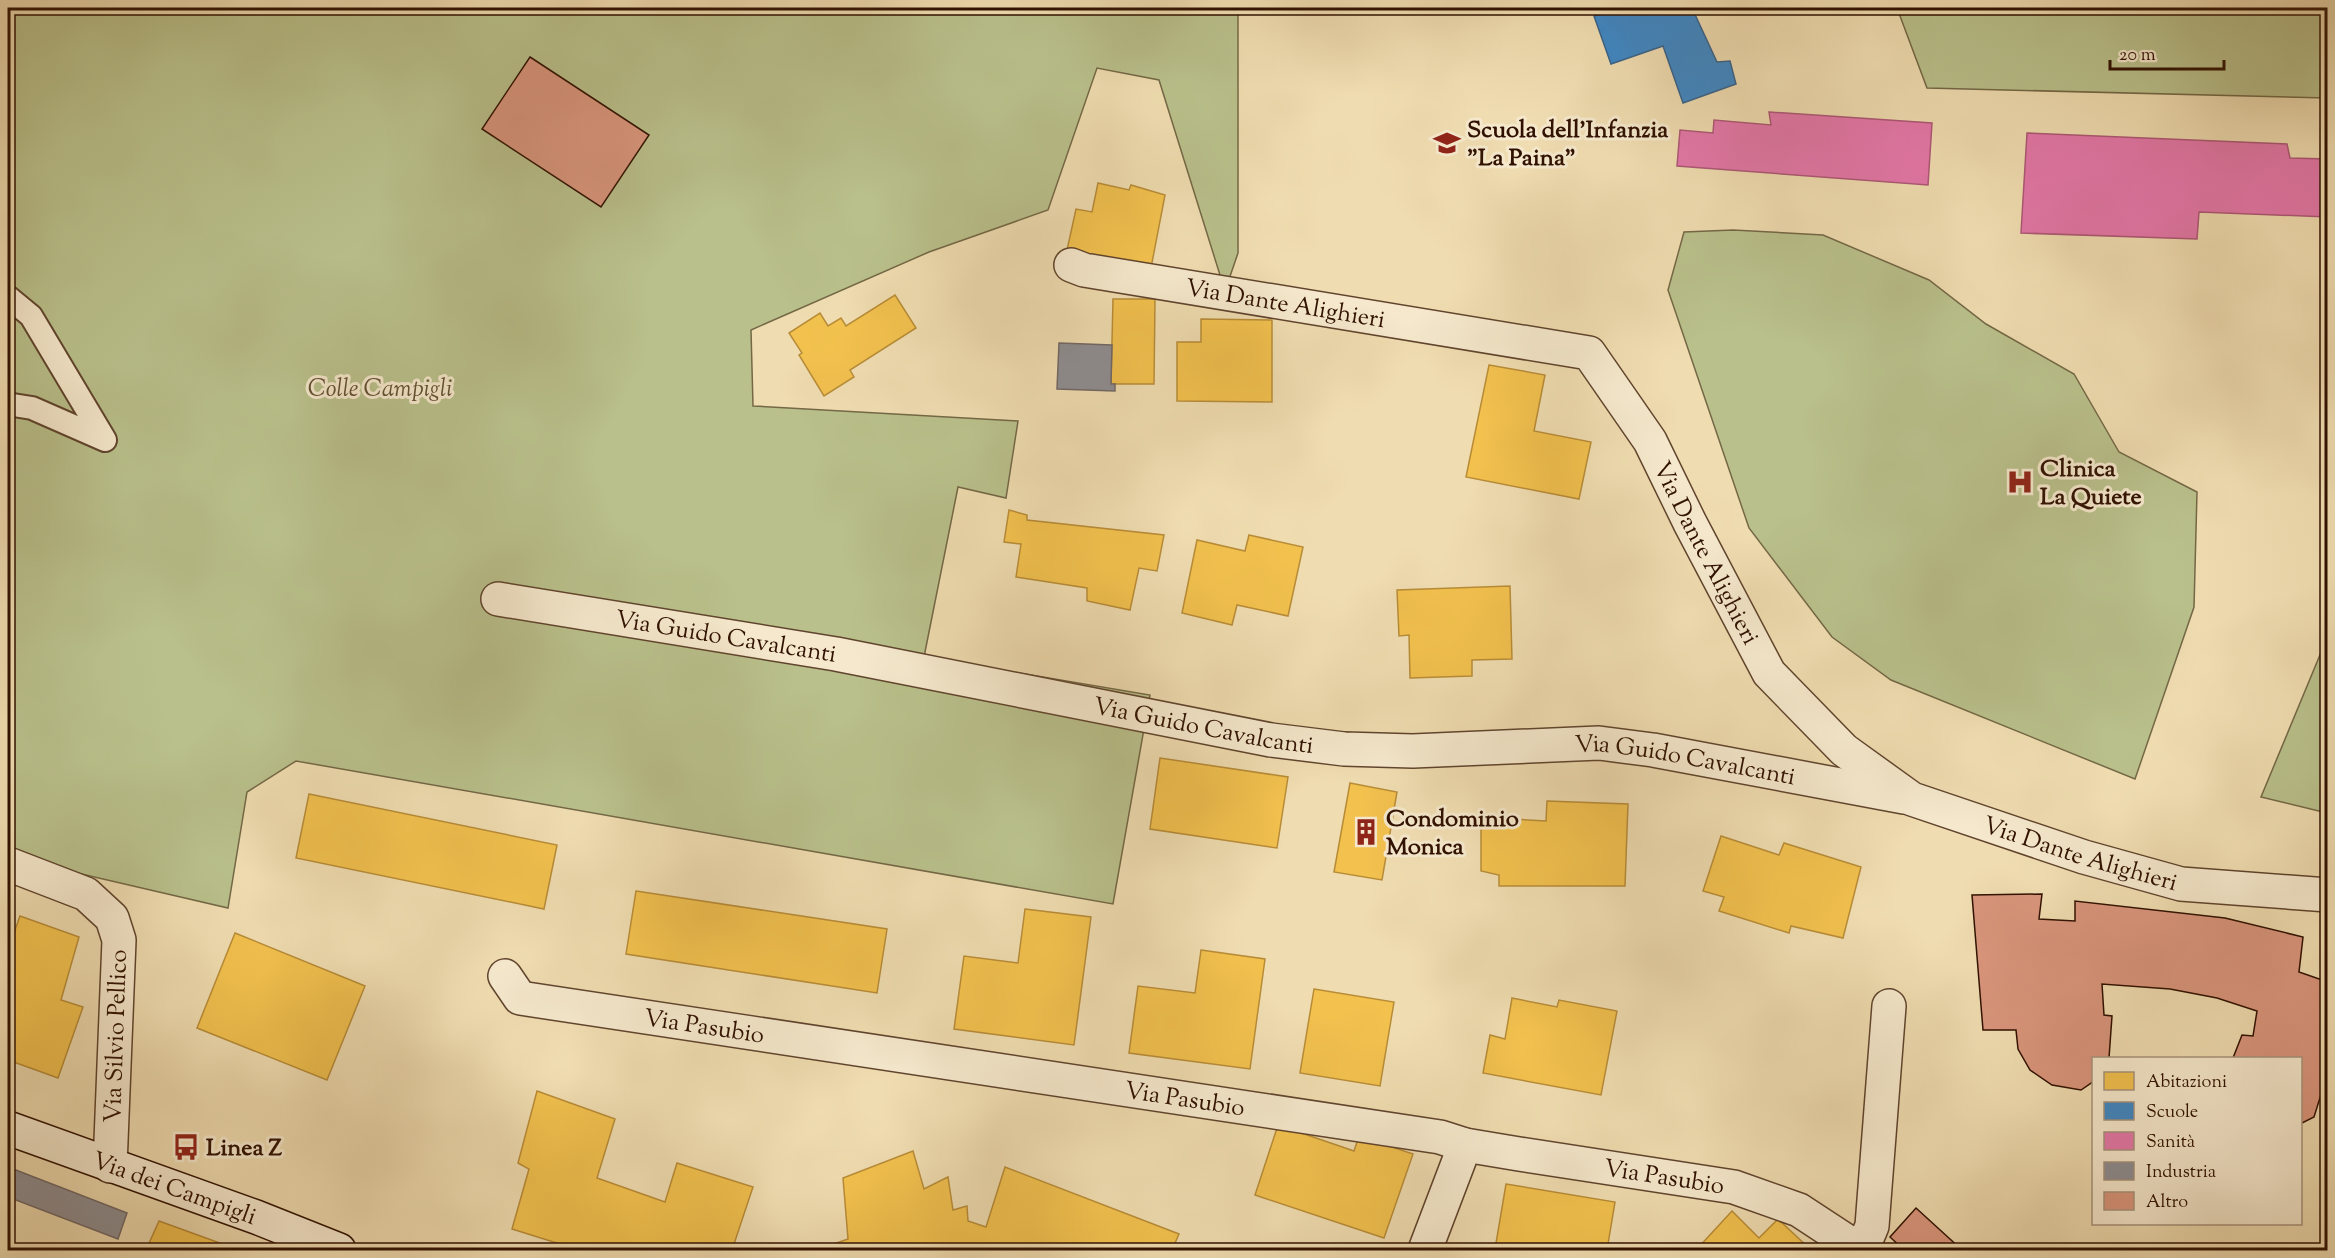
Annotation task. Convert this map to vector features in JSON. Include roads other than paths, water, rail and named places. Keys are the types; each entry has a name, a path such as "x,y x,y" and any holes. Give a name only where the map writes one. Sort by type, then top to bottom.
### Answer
{"street":[{"name":"Via Dante Alighieri","path":"1071,265 1084,270 1589,353 1650,441 1690,523 1769,673 1844,750 1912,799 2084,857 2181,884 2328,895"},
{"name":"Via Guido Cavalcanti","path":"498,599 836,654 1270,740 1344,749 1413,751 1599,743 1653,750 1912,799"},
{"name":"Via Silvio Pellico","path":"8,864 86,894 112,918 119,940 110,1166"},
{"name":"Via Pasubio","path":"505,976 520,998 1416,1133 1465,1145 1734,1186 1799,1210 1861,1251 1872,1226 1889,1006"},
{"name":"Via dei Campigli","path":"8,1128 256,1217 339,1251"},
{"path":"1425,1251 1465,1145"}],"lane":[{"path":"8,297 31,316 105,440 32,408 13,405"}],"place":[{"name":"Scuola dell'Infanzia \"La Paina\"","path":"1447,143"},
{"name":"Clinica La Quiete","path":"2020,482"},
{"name":"Condominio Monica","path":"1366,832"},
{"name":"Linea Z","path":"186,1147"}],"park label":[{"name":"Colle Campigli","path":"380,388"}]}
